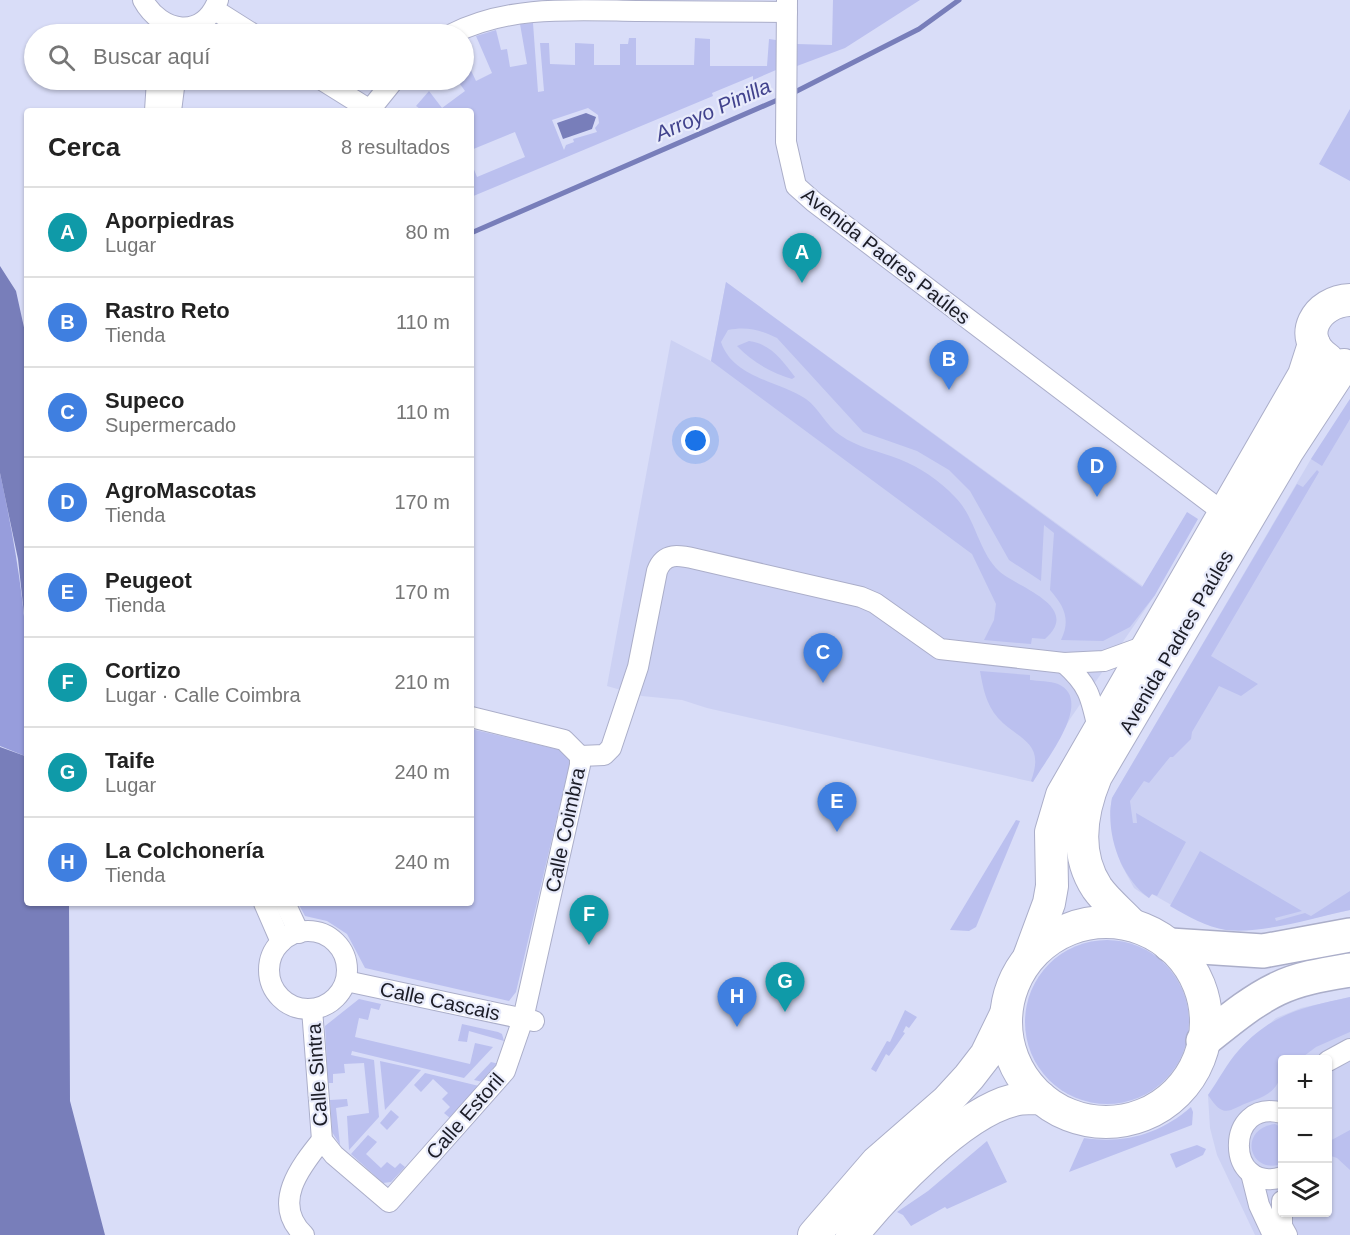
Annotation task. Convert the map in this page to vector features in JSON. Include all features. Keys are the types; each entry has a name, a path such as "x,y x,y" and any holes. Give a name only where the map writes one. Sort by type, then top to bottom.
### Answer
{"highway":[{"name":"Avenida Padres Paúles","path":"1029,957 1049,903 1054,817 1062,795 1098,729 1305,375 1314,344 1312,329 1314,319 1328,304 1346,296"},
{"path":"1314,344 1321,355 1331,362 1347,364"},
{"name":"Avenida Padres Paúles","path":"1132,925 1097,888 1085,864 1082,843 1087,799 1096,776 1270,481 1325,390 1347,364"},
{"path":"814,1235 877,1162 969,1077 986,1055 1006,1014 1013,983 1029,957 1050,938 1076,926 1104,921 1132,925 1152,933 1170,945 1188,964 1200,988 1205,1014 1203,1041 1196,1063 1185,1082 1167,1100 1145,1113 1120,1121 1095,1121 1070,1115 1041,1098 1025,1081 1013,1060 1007,1038 1006,1014"},
{"path":"1170,945 1263,951 1350,934"},
{"path":"1203,1041 1251,1004 1279,988 1314,977 1350,970"},
{"path":"852,1235 876,1205 967,1123 1014,1099 1041,1098"}],"street":[{"path":"143,0 160,24"},
{"path":"199,24 216,5 240,24"},
{"path":"474,25 556,5 787,6"},
{"name":"Avenida Padres Paúles","path":"787,6 785,112 789,165 796,186 1224,513"},
{"path":"155,108 156,90"},
{"path":"171,108 173,90"},
{"path":"338,90 366,108"},
{"path":"371,108 386,90"},
{"path":"580,756 604,755 611,748 638,667 657,572 660,564 671,556 696,559 861,597 875,603 930,645 940,649 1064,663 1104,661 1148,645"},
{"path":"1064,663 1083,680 1089,691 1098,729"},
{"name":"Calle Coimbra","path":"474,718 564,740 580,756 577,783 529,1020"},
{"path":"265,906 281,942"},
{"path":"286,906 299,933"},
{"path":"312,932 336,943 344,954 347,967 346,981 339,995 327,1005 312,1010 296,1008 282,1000 272,987 272,955 281,942 299,933 312,932"},
{"name":"Calle Cascais","path":"346,981 529,1020"},
{"name":"Calle Sintra","path":"312,1010 322,1140 337,1157 389,1202"},
{"name":"Calle Estoril","path":"389,1202 505,1071 529,1020"},
{"path":"1332,1059 1350,1049"},
{"path":"1274,1112 1247,1122 1239,1135 1238,1150 1242,1163 1251,1173 1263,1178 1278,1177"},
{"name":"Calle Sintra","path":"304,1235 294,1221 288,1202 298,1169 322,1140"},
{"path":"1251,1173 1258,1205 1273,1235"},
{"path":"1282,1217 1282,1226 1287,1235"}],"shaded area":[{"path":"833,0 920,0 845,48 797,66 797,44 832,45"},
{"path":"533,23 538,92 544,91 540,43 549,43 550,64 575,65 575,43 594,44 594,65 620,65 620,44 628,44 629,38 636,38 636,65 694,65 695,38 710,39 710,66 767,66 769,39 776,40 776,70 753,80 753,76 712,93 713,96 474,196 474,170 477,177 525,157 515,132 474,149 474,108 442,108 464,90 474,90 474,77 476,81 492,73 476,36 496,30 501,50 507,49 510,67 527,64 520,24","holes":["588,108 598,115 599,123 595,128 597,132 573,139 574,142 566,145 564,150 552,120"]},
{"path":"429,91 442,108 416,106"},
{"path":"1350,109 1350,181 1319,164"},
{"path":"586,113 596,117 592,129 563,139 557,123"},
{"path":"0,266 16,291 24,327 24,614 18,559 0,473"},
{"path":"726,282 1155,595 1070,719 1033,782 707,708 682,700 642,696 607,686 671,340 711,361"},
{"path":"726,282 1142,587 1187,512 1198,519 1155,595 1130,627 1103,641 1061,640 1066,619 1062,607 1050,590 1054,533 1044,525 1041,581 1009,560 970,491 949,470 917,451 863,432 777,338 741,328 728,330 721,342 727,354 736,364 806,399 835,431 847,439 922,470 943,485 962,505 992,563 1007,577 1043,599 1052,607 1056,617 1055,627 1045,639 1032,638 1031,644 984,640 994,620 996,604 972,554 711,361"},
{"path":"749,341 770,349 795,377 792,379 777,374 756,362 737,346"},
{"path":"1350,399 1350,910 1278,926 1227,930 1205,924 1152,894 1149,898 1134,888 1121,864 1112,832 1110,811 1112,798 1311,459"},
{"path":"1350,399 1350,419 1322,466 1311,459"},
{"path":"1317,470 1319,472 1211,656 1258,684 1241,696 1219,686 1192,732 1191,739 1173,757 1170,757 1149,783 1144,781 1130,801 1133,823 1137,823 1136,813 1186,842 1157,896 1152,894 1149,898 1130,878 1117,853 1111,825 1112,798 1297,484 1303,487"},
{"path":"0,473 14,543 24,613 24,756 0,746"},
{"path":"980,671 1030,675 1030,680 1058,684 1068,692 1071,703 1070,717 1056,746 1033,782 1031,781 1035,768 1035,757 1032,749 994,713 982,684"},
{"path":"474,730 561,750 570,757 516,992 509,1001 365,968 347,934 327,921 305,916 300,906 474,906"},
{"path":"0,747 24,756 24,906 69,906 70,1101 105,1235 0,1235"},
{"path":"1016,820 1020,821 976,927 969,931 950,930"},
{"path":"1200,851 1302,911 1275,918 1276,921 1305,913 1311,916 1350,891 1350,910 1256,930 1226,930 1204,924 1170,906"},
{"path":"1107,940 1123,941 1139,946 1153,953 1165,964 1176,976 1183,990 1188,1006 1188,1038 1183,1054 1176,1068 1165,1080 1153,1091 1139,1098 1123,1103 1107,1104 1091,1103 1075,1098 1061,1091 1049,1080 1038,1068 1031,1054 1026,1038 1025,1022 1026,1006 1031,990 1038,976 1049,964 1061,953 1075,946 1091,941"},
{"path":"1350,997 1350,1235 1255,1235 1217,1155 1210,1128 1208,1096 1239,1050 1276,1018 1301,1008"},
{"path":"1350,997 1350,1032 1316,1047 1305,1055 1278,1055 1278,1083 1266,1095 1228,1111 1219,1108 1214,1103 1208,1095 1239,1050 1251,1038 1290,1013"},
{"path":"359,999 381,1004 379,1010 371,1008 368,1020 359,1018 355,1037 470,1064 475,1043 493,1047 464,1078 352,1051 351,1055 374,1060 379,1117 349,1150 347,1116 369,1113 364,1063 344,1064 345,1073 333,1074 333,1083 328,1083 325,1026"},
{"path":"905,1010 917,1017 909,1028 906,1026 903,1032 905,1033 889,1056 886,1054 876,1072 871,1069 887,1041 890,1042"},
{"path":"462,1024 498,1032 502,1034 504,1041 469,1031 467,1042 458,1041"},
{"path":"380,1061 421,1070 385,1110"},
{"path":"491,1062 499,1064 483,1082 474,1080"},
{"path":"425,1073 479,1086 450,1118 444,1113 450,1107 442,1099 448,1093 433,1079 421,1092 414,1085"},
{"path":"347,1099 348,1106 336,1108 340,1145 332,1132 330,1100"},
{"path":"1191,1107 1192,1125 1069,1172 1084,1138 1114,1139 1141,1135 1167,1124"},
{"path":"391,1110 399,1117 387,1130 380,1123"},
{"path":"1275,1124 1278,1126 1278,1165 1270,1166 1261,1163 1252,1150 1252,1141 1263,1127"},
{"path":"1350,1130 1350,1170 1332,1156 1332,1140"},
{"path":"368,1135 377,1142 366,1154 381,1168 387,1162 395,1168 400,1163 405,1167 391,1182 383,1183 351,1154"},
{"path":"987,1141 1007,1182 947,1209 945,1207 911,1226 903,1215 897,1212 928,1191"},
{"path":"1197,1145 1206,1149 1203,1155 1176,1168 1170,1154"}],"waterway":[{"name":"Arroyo Pinilla","path":"791,94 919,29 959,0"},
{"name":"Arroyo Pinilla","path":"474,232 782,98"}],"place":[{"name":"Aporpiedras","path":"802,283"},
{"name":"Rastro Reto","path":"949,390"},
{"name":"AgroMascotas","path":"1097,497"},
{"name":"Supeco","path":"823,683"},
{"name":"Peugeot","path":"837,832"},
{"name":"Cortizo","path":"589,945"},
{"name":"Taife","path":"785,1012"},
{"name":"La Colchonería","path":"737,1027"}]}
